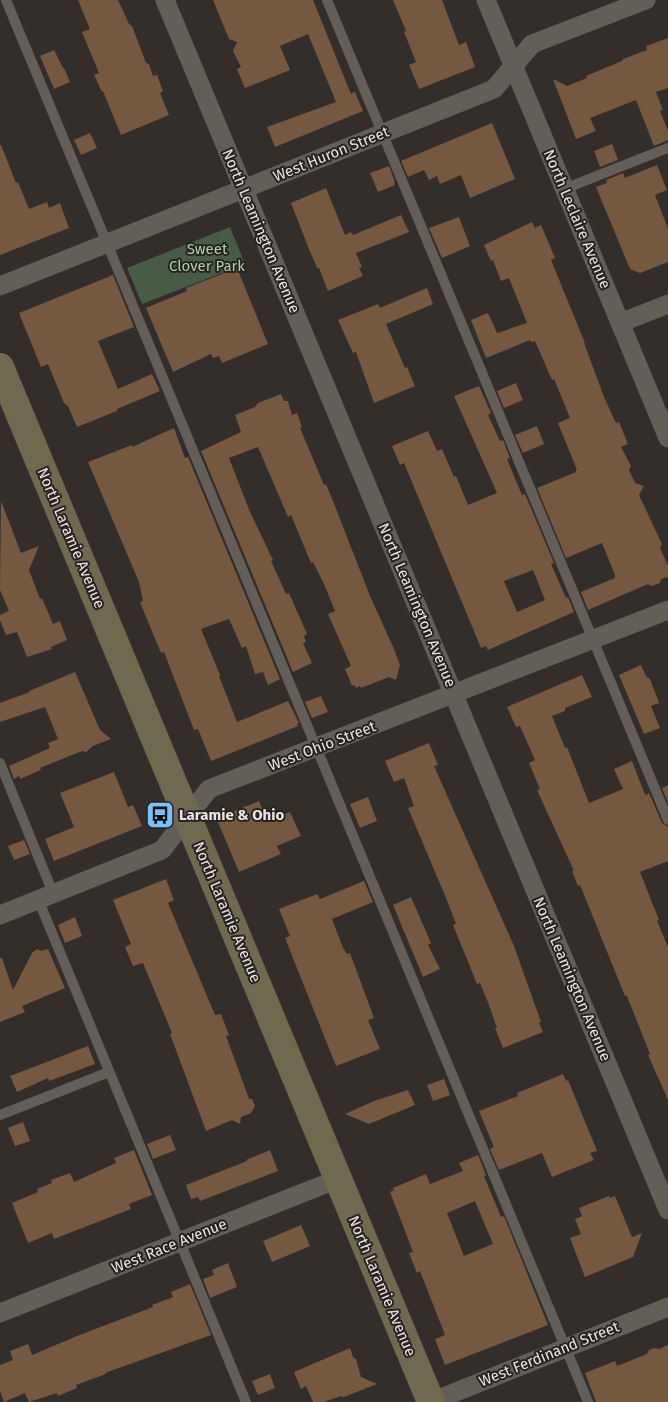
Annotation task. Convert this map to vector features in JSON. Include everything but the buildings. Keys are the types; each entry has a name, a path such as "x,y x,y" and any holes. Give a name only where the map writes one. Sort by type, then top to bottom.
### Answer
{"street":[{"name":"North Leamington Avenue","path":"166,0 668,1210"},
{"name":"North Leclaire Avenue","path":"486,0 668,438"},
{"name":"West Huron Street","path":"0,286 494,89 532,44 646,0"},
{"path":"620,323 668,304"},
{"name":"North Laramie Avenue","path":"0,367 431,1402"},
{"name":"West Ohio Street","path":"0,915 162,850 209,789 668,610"},
{"name":"West Race Avenue","path":"0,1313 338,1179"},
{"name":"West Ferdinand Street","path":"431,1402 668,1307"}],"lane":[{"path":"6,0 588,1402"},
{"path":"327,0 668,820"},
{"path":"564,188 668,148"},
{"path":"0,763 108,1072 246,1402"},
{"path":"0,1115 108,1072"}],"green space":[{"name":"Sweet Clover Park","path":"230,227 245,264 142,304 127,268"}],"place":[{"name":"Laramie & Ohio","path":"160,815"}]}
